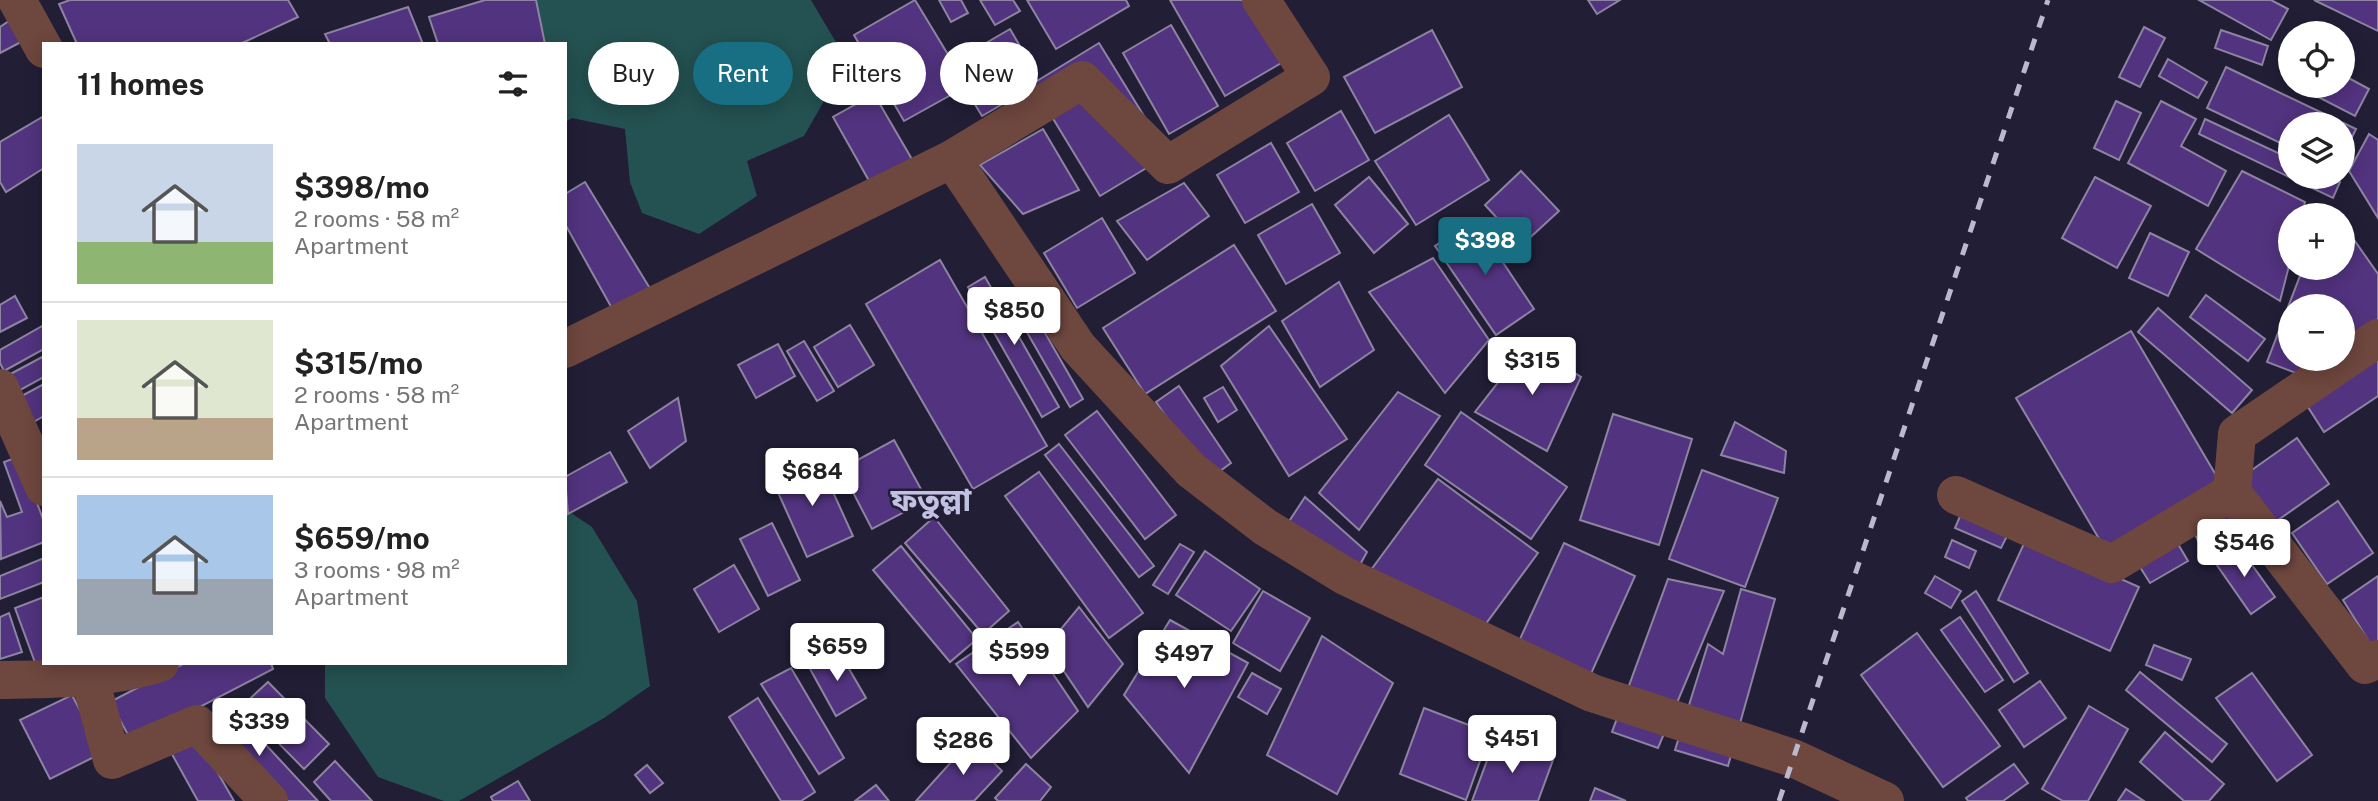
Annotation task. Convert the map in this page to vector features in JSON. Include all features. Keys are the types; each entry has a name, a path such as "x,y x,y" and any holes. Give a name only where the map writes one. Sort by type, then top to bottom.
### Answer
{"street":[{"path":"17,0 42,45"},
{"path":"567,348 952,159 1082,80 1168,165 1311,77 1261,0"},
{"path":"952,159 1077,347 1191,470 1265,527 1345,576 1592,693 1793,758 1885,801"},
{"path":"2378,338 2237,434 2232,492 2365,665 2378,659"},
{"path":"0,388 42,482"},
{"path":"1956,495 2112,564 2232,492"},
{"path":"0,680 124,670 112,760 197,724 268,801"}],"shaded area":[{"path":"529,0 811,0 836,42 807,42 807,105 822,105 804,136 747,161 757,196 699,234 642,213 630,182 625,129 572,118 567,121 567,42 468,42"},
{"path":"567,510 592,527 637,601 650,686 604,718 459,801 444,801 378,777 325,698 325,665 567,665"}],"building":[{"path":"70,0 288,0 298,17 244,42 76,42 59,4"},
{"path":"485,0 536,0 545,42 437,42 429,17"},
{"path":"915,0 940,42 940,101 904,121 895,105 926,105 926,42 858,42 854,35"},
{"path":"939,0 961,0 968,13 951,22"},
{"path":"980,0 1013,0 1020,11 995,25"},
{"path":"1027,0 1126,0 1129,6 1056,49"},
{"path":"1170,0 1247,0 1283,62 1225,96"},
{"path":"1588,0 1620,0 1597,14"},
{"path":"2199,0 2271,0 2288,9 2281,21 2278,21 2278,27 2271,40"},
{"path":"2314,0 2378,0 2378,31"},
{"path":"408,7 422,42 329,42 325,34"},
{"path":"9,21 21,42 0,53 0,27"},
{"path":"1171,25 1218,106 1169,134 1123,53"},
{"path":"2144,27 2165,38 2140,87 2119,77"},
{"path":"1010,29 1018,42 988,42"},
{"path":"1432,30 1462,87 1375,133 1344,77"},
{"path":"2221,30 2268,46 2262,65 2215,48"},
{"path":"1099,43 1168,155 1100,196 1038,94 1038,80"},
{"path":"2168,59 2207,82 2198,98 2159,76"},
{"path":"2226,67 2278,92 2278,98 2291,98 2320,112 2278,112 2278,142 2207,108"},
{"path":"2355,81 2369,89 2355,116 2355,112 2347,112 2320,98 2355,98"},
{"path":"2116,101 2141,113 2119,160 2094,148"},
{"path":"2161,101 2196,119 2181,146 2226,171 2208,206 2128,163"},
{"path":"854,105 880,105 913,161 872,186 833,117"},
{"path":"975,105 1001,105 982,116"},
{"path":"1341,111 1369,160 1315,191 1287,143"},
{"path":"1449,115 1489,180 1416,225 1375,161"},
{"path":"42,117 42,169 6,192 0,182 0,142"},
{"path":"2205,119 2278,153 2278,172 2199,134"},
{"path":"1043,129 1079,190 1023,214 980,165"},
{"path":"2369,134 2378,140 2378,218 2355,181 2355,160"},
{"path":"1271,143 1299,192 1245,223 1217,175"},
{"path":"1521,171 1559,211 1522,245 1485,205"},
{"path":"2242,171 2305,202 2278,203 2278,280 2285,280 2278,300 2196,249"},
{"path":"1369,177 1408,224 1374,253 1335,205"},
{"path":"2095,177 2151,206 2117,268 2062,238"},
{"path":"585,182 654,295 614,312 567,228 567,193"},
{"path":"1184,183 1209,216 1147,260 1117,221"},
{"path":"2314,189 2337,189 2333,198"},
{"path":"1312,204 1340,253 1286,284 1258,235"},
{"path":"1102,218 1135,273 1077,308 1044,253"},
{"path":"1474,219 1534,309 1496,335 1435,246"},
{"path":"2150,233 2189,252 2168,296 2129,278"},
{"path":"2355,241 2378,274 2378,319 2355,336 2355,294 2293,294 2298,280 2355,280"},
{"path":"1234,245 1276,311 1145,394 1103,328"},
{"path":"1433,258 1489,340 1445,393 1369,292"},
{"path":"940,260 1047,446 973,489 866,304"},
{"path":"985,277 1059,407 1042,417 968,287"},
{"path":"1339,282 1374,350 1320,387 1282,321"},
{"path":"2206,295 2265,339 2248,361 2190,317"},
{"path":"15,296 27,318 0,332 0,305"},
{"path":"1026,300 1083,399 1070,407 1013,308"},
{"path":"2158,308 2252,390 2232,413 2138,332"},
{"path":"850,325 874,365 838,387 814,347"},
{"path":"42,326 42,350 4,371 0,363 0,350"},
{"path":"1269,326 1347,439 1289,476 1221,366"},
{"path":"2131,331 2220,482 2105,549 2016,398"},
{"path":"2278,333 2278,366 2267,362"},
{"path":"804,341 834,391 817,401 787,351"},
{"path":"778,344 795,376 756,398 738,365"},
{"path":"1528,344 1581,377 1547,451 1475,412"},
{"path":"2378,355 2378,396 2324,432 2306,404"},
{"path":"42,357 42,378 13,394 3,378"},
{"path":"2291,371 2307,371 2301,375"},
{"path":"42,385 42,417 30,424 16,399"},
{"path":"1179,386 1231,463 1209,479 1156,402"},
{"path":"1223,387 1237,410 1218,422 1204,398"},
{"path":"1398,392 1440,416 1359,530 1319,493"},
{"path":"678,398 686,441 650,468 628,431"},
{"path":"1097,411 1176,515 1145,539 1065,435"},
{"path":"1461,412 1567,487 1531,539 1425,465"},
{"path":"1613,414 1692,439 1659,545 1580,520"},
{"path":"1735,422 1786,451 1784,473 1721,455"},
{"path":"2297,438 2329,484 2274,523 2242,477"},
{"path":"894,440 927,500 872,529 841,469"},
{"path":"1059,444 1154,566 1139,577 1045,455"},
{"path":"610,452 627,482 568,514 567,476"},
{"path":"20,456 42,516 42,543 1,559 0,501 7,517 22,512 4,462"},
{"path":"818,459 853,536 807,557 772,479"},
{"path":"1702,470 1778,498 1745,587 1669,559"},
{"path":"1039,472 1143,613 1109,638 1005,496"},
{"path":"1438,479 1538,553 1468,648 1368,574"},
{"path":"1305,497 1367,552 1357,570 1286,526"},
{"path":"2338,501 2373,553 2327,584 2292,533"},
{"path":"1964,507 2011,528 2001,548 1955,528"},
{"path":"2234,509 2241,521 2200,545 2194,532"},
{"path":"934,517 1009,611 983,634 905,543"},
{"path":"772,523 800,580 768,596 740,539"},
{"path":"2027,537 2139,587 2110,651 1998,600"},
{"path":"1952,540 1976,551 1969,568 1945,557"},
{"path":"1564,543 1635,576 1581,696 1509,663"},
{"path":"1180,544 1194,552 1168,594 1153,585"},
{"path":"2178,544 2188,561 2150,583 2140,567"},
{"path":"2237,544 2275,597 2251,614 2214,561"},
{"path":"901,546 977,639 950,662 873,570"},
{"path":"1205,551 1260,589 1231,631 1176,595"},
{"path":"42,559 42,583 0,599 0,576"},
{"path":"734,565 759,609 719,632 694,589"},
{"path":"1935,576 1961,591 1951,608 1925,593"},
{"path":"2378,576 2378,656 2343,600"},
{"path":"1668,579 1724,591 1658,748 1612,732"},
{"path":"1741,589 1775,599 1728,766 1675,750 1708,644 1723,654"},
{"path":"1263,591 1310,618 1280,671 1233,643"},
{"path":"1976,591 2028,673 2014,682 1962,601"},
{"path":"42,598 42,664 37,668 15,608"},
{"path":"1079,607 1123,664 1088,707 1047,646"},
{"path":"9,613 22,652 0,659 0,617"},
{"path":"1960,617 2003,680 1985,692 1941,630"},
{"path":"1170,620 1248,663 1189,773 1124,695"},
{"path":"1018,622 1078,711 1031,758 956,664"},
{"path":"1917,633 2000,746 1943,787 1861,675"},
{"path":"1322,636 1393,683 1337,794 1267,755"},
{"path":"2154,645 2191,659 2182,680 2146,665"},
{"path":"838,650 866,698 836,716 809,667"},
{"path":"181,665 272,665 273,669 132,742 110,702"},
{"path":"791,668 844,758 819,774 761,684"},
{"path":"2140,672 2227,744 2212,762 2126,690"},
{"path":"1252,673 1281,689 1267,714 1238,697"},
{"path":"2252,673 2312,755 2277,781 2216,698"},
{"path":"2040,681 2066,718 2024,747 1999,710"},
{"path":"268,682 329,744 304,769 242,706"},
{"path":"72,695 102,753 50,779 20,720"},
{"path":"758,698 815,792 801,801 781,801 729,717"},
{"path":"230,706 318,801 278,801 208,727"},
{"path":"2089,706 2128,729 2088,801 2063,801 2042,789"},
{"path":"1424,708 1490,733 1466,800 1400,774"},
{"path":"2165,732 2224,784 2209,801 2184,801 2140,762"},
{"path":"195,733 234,801 198,801 168,747"},
{"path":"1495,739 1553,760 1538,801 1472,801"},
{"path":"971,740 1002,771 974,801 916,801"},
{"path":"335,761 372,801 331,801 314,782"},
{"path":"1026,764 1051,787 1040,801 998,801 995,798"},
{"path":"2014,764 2028,783 2003,801 1968,801 1966,798"},
{"path":"647,765 663,783 650,793 635,775"},
{"path":"518,781 530,801 493,801 491,797"},
{"path":"876,785 889,801 855,801"},
{"path":"1595,788 1626,801 1590,801"},
{"path":"2126,789 2144,801 2118,801"}],"railway":[{"path":"1779,801 2048,0"}],"district":[{"name":"ফতুল্লা","path":"931,499"}]}
